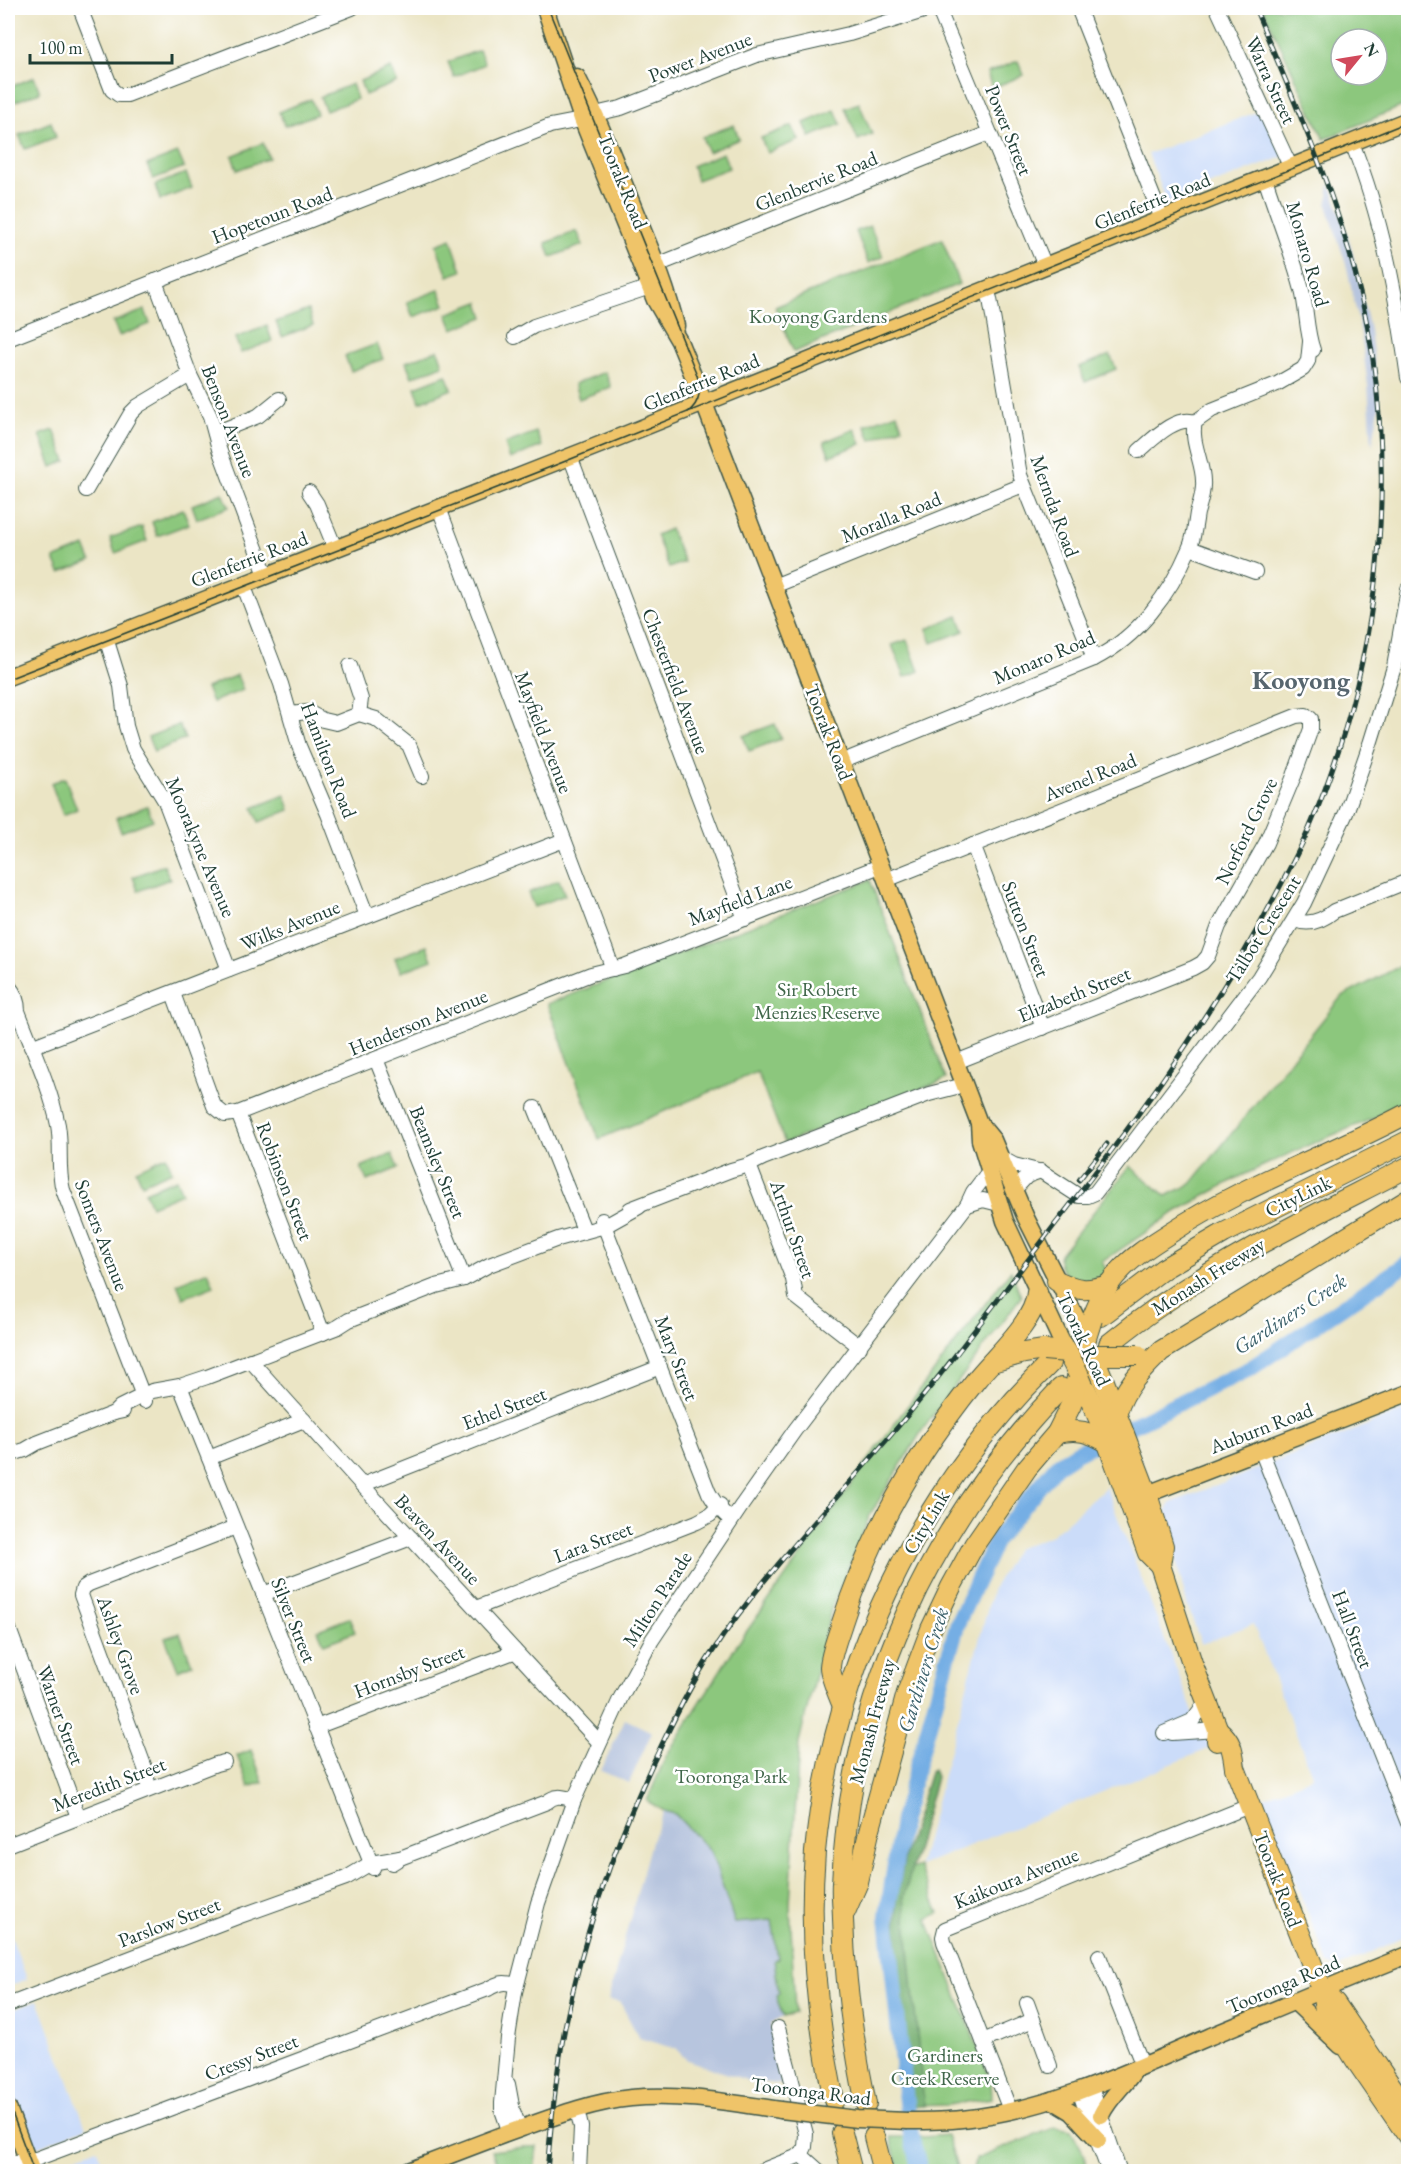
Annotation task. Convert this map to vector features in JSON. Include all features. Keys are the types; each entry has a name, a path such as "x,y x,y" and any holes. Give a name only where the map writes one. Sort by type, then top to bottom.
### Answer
{"highway":[{"path":"1083,1346 1103,1300 1119,1271 1150,1246 1205,1211 1363,1137 1408,1113"},
{"name":"CityLink","path":"1103,1300 1163,1269 1224,1233 1408,1141"},
{"name":"Monash Freeway","path":"1083,1346 1235,1256 1408,1167"},
{"path":"1117,1412 1140,1362 1161,1352 1408,1200"},
{"path":"1057,1281 1086,1291 1103,1300"},
{"path":"843,1706 830,1668 848,1606 867,1557 894,1501 932,1439 976,1379 1032,1313 1037,1292"},
{"path":"992,1362 1024,1353 1047,1357 1083,1346 1140,1362"},
{"name":"Toorak Road","path":"1083,1346 1078,1373 1117,1450 1147,1494 1163,1546 1160,1565"},
{"name":"Toorak Road","path":"1083,1346 1117,1412 1117,1450 1128,1502 1149,1553 1160,1565 1186,1646 1218,1730 1217,1741 1235,1768 1322,1990 1325,2011 1408,2136"},
{"name":"CityLink","path":"843,1706 873,1626 893,1582 936,1505 980,1440 1047,1357"},
{"path":"843,1916 858,1882 869,1832 907,1693 932,1629 974,1545 1027,1468 1056,1435 1071,1405 1078,1373"},
{"name":"Monash Freeway","path":"866,2104 850,2019 845,1978 841,1886 853,1785 869,1715 898,1632 926,1570 971,1496 1017,1436 1061,1388"},
{"path":"1056,1435 1091,1432 1117,1450"},
{"name":"Monash Freeway","path":"834,2100 815,1979 813,1887 823,1790 843,1706"},
{"name":"Toorak Road","path":"1322,1990 1335,2003 1408,2111"},
{"path":"842,2133 852,2172"},
{"path":"874,2137 883,2172"}],"main road":[{"name":"Toorak Road","path":"545,8 657,265 669,295 679,341"},
{"name":"Toorak Road","path":"590,113 650,287 679,341 704,403 979,1123 980,1140 1012,1239 1037,1292 1083,1346"},
{"name":"Glenferrie Road","path":"8,676 704,403 1408,120"},
{"name":"Toorak Road","path":"979,1123 993,1140 1014,1190 1077,1319 1083,1346"},
{"name":"Auburn Road","path":"1128,1502 1408,1393"},
{"name":"Tooronga Road","path":"406,2172 577,2109 631,2098 668,2097 727,2102 882,2121 963,2119 1010,2110 1085,2089 1408,1955"},
{"path":"1294,2001 1355,2059"},
{"path":"1101,2115 1108,2101 1138,2068"},
{"path":"1052,2100 1072,2112 1098,2140"},
{"path":"8,2108 29,2164"}],"street":[{"path":"80,8 112,90 119,95 127,95 352,8"},
{"name":"Power Avenue","path":"590,113 621,108 757,55 849,34 935,8"},
{"name":"Power Street","path":"935,8 1044,266"},
{"path":"1078,8 1162,219"},
{"name":"Warra Street","path":"1217,8 1291,168"},
{"name":"Hopetoun Road","path":"8,339 550,126 590,113"},
{"name":"Glenbervie Road","path":"657,265 989,133"},
{"path":"1352,143 1379,228 1395,297 1408,378"},
{"name":"Monaro Road","path":"841,762 1094,659 1119,644 1150,614 1173,581 1190,548 1203,484 1202,468 1196,445 1186,427 1197,413 1212,410 1277,384 1306,366 1310,342 1300,282 1265,178"},
{"name":"Benson Avenue","path":"155,281 190,375 207,409 219,449 266,575"},
{"path":"515,337 534,326 650,287"},
{"name":"Mernda Road","path":"987,290 1023,485 1094,659"},
{"path":"86,490 131,412 190,375"},
{"path":"215,433 258,416 279,399"},
{"path":"1139,451 1163,431 1191,421"},
{"name":"Chesterfield Avenue","path":"570,456 745,919"},
{"name":"Moralla Road","path":"774,586 1023,485"},
{"path":"309,492 317,504 335,549"},
{"name":"Mayfield Avenue","path":"439,508 613,969"},
{"path":"1190,548 1255,572"},
{"name":"Hamilton Road","path":"243,584 290,714 298,746 328,814 367,916"},
{"name":"Talbot Crescent","path":"1001,1158 1014,1165 1041,1171 1076,1195 1084,1197 1095,1192 1259,977 1295,920 1346,813 1394,667 1408,589"},
{"name":"Moorakyne Avenue","path":"106,638 121,686 126,726 133,749 165,801 229,970"},
{"path":"350,666 362,699 359,714"},
{"path":"290,714 308,712 323,720 336,723 359,714 376,719 401,736 409,745 415,754 422,776"},
{"name":"Avenel Road","path":"883,873 972,845 1296,716 1310,716"},
{"name":"Norford Grove","path":"1206,960 1219,926 1266,843 1311,729 1310,716"},
{"name":"Wilks Avenue","path":"31,1047 564,840"},
{"name":"Sutton Street","path":"972,845 1043,1028"},
{"name":"Mayfield Lane","path":"613,969 745,919 883,873"},
{"path":"1295,920 1309,922 1326,917 1334,911 1408,881"},
{"path":"1304,903 1319,911 1334,911"},
{"name":"Elizabeth Street","path":"8,1452 25,1450 37,1443 114,1413 143,1398 181,1389 322,1329 436,1286 477,1266 489,1265 558,1239 582,1227 603,1223 731,1170 750,1167 778,1152 929,1094 1043,1028 1193,968 1206,960"},
{"name":"Henderson Avenue","path":"238,1113 591,974 613,969"},
{"name":"Somers Avenue","path":"8,985 15,997 58,1124 59,1172 63,1190 143,1398"},
{"name":"Somers Avenue","path":"8,993 12,1006 18,1011"},
{"name":"Robinson Street","path":"173,993 214,1106 225,1115 238,1113 322,1329"},
{"name":"Beamsley Street","path":"376,1059 462,1275"},
{"path":"535,1108 582,1227"},
{"name":"Arthur Street","path":"750,1167 793,1279 796,1297 860,1347"},
{"name":"Milton Parade","path":"515,2131 506,2076 508,2038 516,1989 538,1903 572,1805 621,1697 652,1640 735,1515 795,1430 967,1205 973,1192 989,1171"},
{"path":"1014,1190 1027,1176 1041,1171"},
{"path":"967,1205 983,1200 999,1204"},
{"name":"Mary Street","path":"603,1223 708,1493 720,1506"},
{"name":"Beaven Avenue","path":"250,1360 599,1742"},
{"name":"Ethel Street","path":"362,1485 660,1367"},
{"name":"Silver Street","path":"181,1389 372,1865"},
{"path":"209,1458 304,1420"},
{"name":"Hall Street","path":"1262,1450 1408,1823"},
{"path":"720,1506 726,1505 735,1515"},
{"name":"Lara Street","path":"476,1608 697,1522 720,1506"},
{"name":"Ashley Grove","path":"152,1788 81,1595 82,1591 89,1584 236,1527"},
{"path":"263,1594 411,1538"},
{"name":"Warner Street","path":"8,1626 78,1817"},
{"name":"Hornsby Street","path":"316,1727 514,1650"},
{"path":"1207,1701 1192,1721 1164,1733 1218,1730"},
{"name":"Meredith Street","path":"8,1845 224,1762"},
{"name":"Parslow Street","path":"8,2005 556,1797 572,1805"},
{"name":"Kaikoura Avenue","path":"1010,2110 944,1942 945,1929 1250,1806"},
{"path":"1099,1956 1138,2068"},
{"name":"Cressy Street","path":"8,2166 29,2164 488,1989 501,1982 516,1989"},
{"path":"1027,2003 1050,2066"},
{"path":"983,2041 1033,2020"},
{"path":"758,2172 801,2155 805,2147 806,2134 778,2028"},
{"path":"1085,2089 1101,2115 1120,2172"},
{"path":"1085,2089 1109,2172"},
{"path":"577,2109 581,2127 579,2172"},
{"path":"801,2155 820,2172"}],"shaded area":[{"path":"1269,107 1290,154 1167,202 1148,154"},
{"path":"1330,183 1351,246 1370,330 1380,403 1372,446 1368,386 1361,334 1347,268 1327,205"},
{"path":"1408,1409 1408,1935 1338,1968 1328,1964 1262,1798 1313,1777 1253,1624 1201,1644 1187,1604 1166,1520 1167,1511 1171,1503"},
{"path":"1106,1487 1193,1712 1211,1748 919,1866 993,1588 1016,1549 1052,1535"},
{"path":"625,1719 652,1732 629,1783 601,1771"},
{"path":"664,1811 675,1814 711,1852 735,1923 772,1920 778,1958 774,1960 779,1993 776,1997 783,2017 770,2024 789,2085 759,2082 758,2084 687,2060 676,2049 639,2038 620,2002 608,2000 651,1842"},
{"path":"8,1928 27,1979 8,1987"},
{"path":"38,2000 86,2128 34,2148 8,2076 8,2012"},
{"path":"97,2149 105,2171 45,2171 43,2168"}],"green space":[{"path":"1263,8 1408,8 1408,104 1324,139"},
{"path":"479,50 485,64 454,77 448,62"},
{"path":"1018,61 1024,75 992,88 987,73"},
{"path":"391,68 397,82 365,95 360,81"},
{"path":"34,77 40,92 9,104 8,88"},
{"path":"352,84 357,99 326,111 320,97"},
{"path":"311,99 317,114 285,126 279,112"},
{"path":"859,103 872,134 858,140 845,108"},
{"path":"835,110 841,124 810,137 804,123"},
{"path":"51,122 56,137 25,149 19,135"},
{"path":"734,125 739,139 708,152 702,137"},
{"path":"792,126 799,140 767,153 761,138"},
{"path":"263,143 269,158 237,170 232,156"},
{"path":"178,153 184,167 153,179 147,165"},
{"path":"723,153 729,168 697,180 692,166"},
{"path":"186,173 192,188 160,200 155,185"},
{"path":"870,226 883,257 868,263 856,231"},
{"path":"577,231 583,245 551,257 546,243"},
{"path":"451,239 462,271 448,276 436,245"},
{"name":"Kooyong Gardens","path":"942,239 959,284 794,352 775,307"},
{"path":"439,290 445,305 413,317 407,302"},
{"path":"479,302 484,317 453,329 447,314"},
{"path":"145,310 150,324 119,336 113,322"},
{"path":"308,310 313,325 282,337 276,322"},
{"path":"267,326 272,341 241,353 235,338"},
{"path":"377,344 383,359 351,371 345,356"},
{"path":"438,350 443,365 412,377 406,362"},
{"path":"1110,355 1116,369 1085,382 1079,367"},
{"path":"605,372 611,387 579,399 574,384"},
{"path":"446,375 452,389 420,402 415,387"},
{"path":"897,413 902,427 871,440 865,425"},
{"path":"855,429 861,444 830,456 824,442"},
{"path":"54,430 66,461 52,467 40,435"},
{"path":"536,432 542,446 510,459 505,444"},
{"path":"223,493 229,507 197,519 192,505"},
{"path":"183,509 189,524 157,536 152,522"},
{"path":"142,527 147,541 115,553 110,538"},
{"path":"670,529 684,562 669,568 656,535"},
{"path":"85,546 91,561 60,573 54,559"},
{"path":"958,616 964,631 932,643 927,629"},
{"path":"907,640 919,671 905,677 892,645"},
{"path":"237,675 243,690 212,702 206,688"},
{"path":"775,724 781,739 749,751 743,736"},
{"path":"179,725 185,739 154,752 148,737"},
{"path":"65,778 77,809 63,815 51,783"},
{"path":"285,795 290,810 259,822 253,808"},
{"path":"147,806 153,820 121,832 116,818"},
{"path":"164,865 170,879 138,891 133,877"},
{"path":"559,880 565,895 534,907 528,893"},
{"name":"Sir Robert Menzies Reserve","path":"870,880 946,1079 785,1143 757,1072 599,1139 547,1004"},
{"path":"427,946 432,960 401,972 395,958"},
{"path":"1408,962 1408,1104 1304,1147 1237,1178 1174,1213 1102,1262 1108,1272 1096,1281 1079,1282 1063,1272 1059,1260 1060,1254 1130,1166 1166,1196 1191,1184 1341,997"},
{"path":"392,1154 398,1168 367,1181 361,1167"},
{"path":"166,1156 172,1171 142,1184 136,1170"},
{"path":"176,1179 182,1193 151,1206 145,1192"},
{"name":"Tooronga Park","path":"1011,1270 1021,1297 923,1429 871,1513 832,1606 799,1742 790,1904 795,2013 783,2017 776,1996 779,1993 774,1960 778,1958 772,1920 735,1923 711,1852 675,1814 664,1811 647,1801 666,1756 732,1652 900,1416"},
{"path":"208,1271 214,1286 183,1298 177,1284"},
{"path":"349,1618 355,1632 324,1644 318,1630"},
{"path":"180,1633 192,1664 178,1670 165,1638"},
{"path":"251,1750 263,1782 249,1787 237,1756"},
{"path":"933,1769 936,1777 904,1897 924,2106 912,2106 896,1927 897,1895 906,1851 930,1772"},
{"name":"Gardiners Creek Reserve","path":"919,1866 939,1913 927,1919 991,2081 992,2098 948,2105 912,2106 898,1956 897,1906 901,1873"},
{"path":"1056,2127 1071,2130 1083,2152 1089,2171 972,2171 976,2159"},
{"path":"947,2135 958,2171 899,2171 890,2137"},
{"path":"537,2147 534,2171 499,2171 492,2151"}],"waterway":[{"name":"Gardiners Creek","path":"920,2172 908,2121 887,1916 902,1820 958,1622 997,1538 1056,1466 1076,1453 1251,1368 1408,1263"}],"tram line":[{"path":"548,8 697,375 698,400 688,412"},
{"path":"8,679 571,459 1408,122"},
{"path":"8,2102 34,2172"}],"railway":[{"path":"547,2172 554,2099 565,2027 593,1916 632,1809 692,1685 731,1624 753,1595 936,1380 1109,1155 1162,1081 1212,1005 1259,926 1309,829 1331,772 1349,714 1374,595 1381,474 1379,413 1372,352 1363,307 1339,219 1308,134 1255,8"},
{"path":"1079,1180 1107,1144"}],"district":[{"name":"Kooyong","path":"1301,680"}]}
